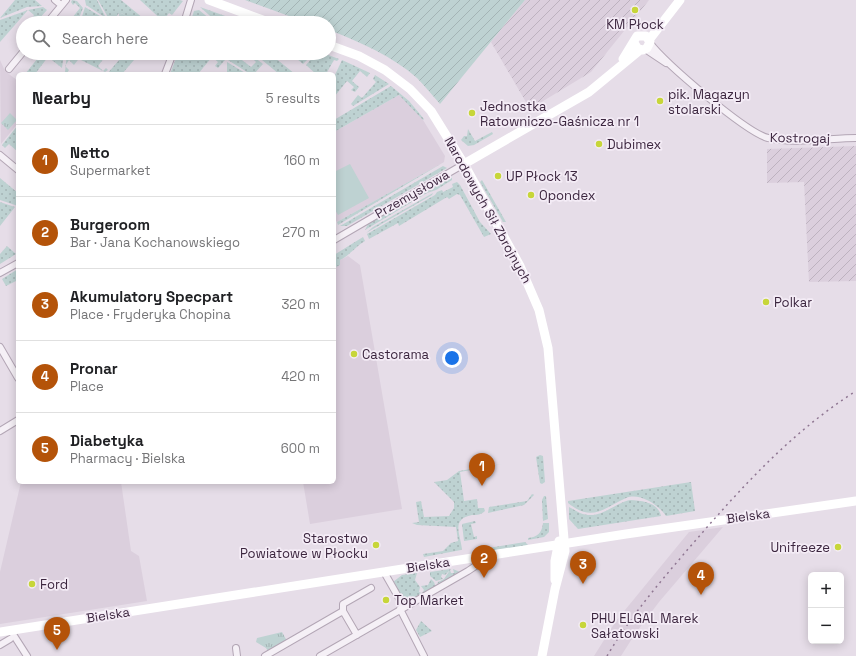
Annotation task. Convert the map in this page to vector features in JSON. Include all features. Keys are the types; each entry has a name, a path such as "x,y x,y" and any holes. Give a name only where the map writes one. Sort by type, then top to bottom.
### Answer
{"street":[{"path":"53,16 64,3 55,0"},
{"path":"186,16 191,0"},
{"path":"209,0 252,16"},
{"name":"Przemysłowa","path":"336,239 589,92 644,43 680,0"},
{"name":"Kostrogaj","path":"644,43 744,126 761,136 782,140 856,138"},
{"name":"Narodowych Sił Zbrojnych","path":"336,48 372,63 410,89 434,116 464,164 525,275 542,321 550,366 562,530 561,545 564,560 555,589 542,656"},
{"path":"9,69 16,60"},
{"path":"166,72 170,60"},
{"path":"0,155 16,168"},
{"path":"0,273 16,264"},
{"path":"0,347 16,375"},
{"path":"0,431 16,421"},
{"name":"Bielska","path":"0,632 10,635 384,572 856,501"},
{"path":"320,656 330,654 357,635 468,571 477,564 482,557"},
{"path":"468,559 468,571"},
{"path":"384,572 424,656"},
{"path":"357,635 343,611 343,604 371,588"},
{"path":"265,656 343,611"},
{"path":"0,645 10,635 27,656"},
{"path":"236,648 237,656"}],"shaded area":[{"path":"525,0 649,0 591,72 530,109 491,42"},
{"path":"0,60 5,71 16,79 16,125 1,144"},
{"path":"399,95 420,115 445,156 444,162 337,222 336,131"},
{"path":"856,146 856,281 809,282 804,182 767,183 767,149"},
{"path":"348,256 360,265 402,509 310,524 303,484 336,484 336,267 340,265 340,260"},
{"path":"21,484 121,484 131,551 139,556 147,601 0,624 0,572"},
{"path":"723,527 659,602 635,634 621,656 594,656 616,621 689,532"}],"green space":[{"path":"15,0 35,0 42,6 27,7 0,18"},
{"path":"72,0 77,1 83,8 80,16 74,16 80,8 75,3 73,5 71,2"},
{"path":"85,0 97,0 105,16 103,16 86,5"},
{"path":"98,0 121,0 140,16 126,16 122,13 119,16 119,13 117,16 107,16"},
{"path":"140,0 183,1 172,15 169,13 167,16 157,16"},
{"path":"245,0 525,0 440,104 417,78 397,63 375,50 336,33 336,16 289,16"},
{"path":"43,7 47,10 42,16 33,16 28,10"},
{"path":"85,7 100,16 82,16"},
{"path":"200,7 225,16 210,16"},
{"path":"28,10 23,16 16,16 16,24 0,42 0,20"},
{"path":"199,10 206,16 192,16 194,11"},
{"path":"36,60 46,60 37,72 27,72"},
{"path":"52,60 63,60 62,68"},
{"path":"69,60 78,60 74,65"},
{"path":"81,60 103,60 98,66 103,71"},
{"path":"119,60 134,60 124,72 109,72"},
{"path":"175,60 210,60 200,72 171,72"},
{"path":"216,60 225,60 218,68 215,66 218,62"},
{"path":"228,60 242,60 251,67 256,62 254,60 258,60 263,64 256,72 247,72"},
{"path":"262,60 278,60 293,72 277,72"},
{"path":"298,60 307,60 303,64"},
{"path":"310,60 334,60 327,72 314,72 306,65"},
{"path":"342,60 370,73 367,77 360,71 352,81 359,87 355,92 351,90 354,87 347,81 336,95 336,73"},
{"path":"227,62 244,72 227,72"},
{"path":"66,67 69,70 65,72"},
{"path":"375,75 389,84 353,106 351,104 358,95 362,98 376,82 373,79"},
{"path":"391,86 409,101 424,119 423,120 399,95 336,131 336,119"},
{"path":"10,113 16,119 16,121 8,130 1,123"},
{"path":"16,128 16,150 9,144 5,148 2,145"},
{"path":"468,129 475,141 492,132 493,134 474,145 468,146 461,140 464,136 467,136"},
{"path":"444,162 338,225 337,222"},
{"path":"350,164 369,198 338,215 336,212 336,171"},
{"path":"443,166 447,168 347,226 340,226"},
{"path":"452,176 452,180 436,190 427,193 365,230 368,224"},
{"path":"0,178 16,191 16,205 0,200"},
{"path":"482,180 506,222 503,222 480,182"},
{"path":"457,182 480,222 491,234 484,237 460,195 457,194 449,199 447,197 399,226 398,223 369,239 367,234 435,195 437,192 442,190 443,192 453,187 452,184"},
{"path":"433,193 432,195 366,233 373,227"},
{"path":"0,202 15,207 0,226"},
{"path":"363,237 365,241 340,260 340,265 336,267 336,254"},
{"path":"7,246 16,254 0,264 0,254"},
{"path":"16,270 16,281 6,286 2,279"},
{"path":"540,455 543,456 545,482 542,484 540,483 536,457"},
{"path":"502,464 460,472 464,501 477,499 478,508 484,508 485,511 477,515 465,517 459,523 458,528 461,550 424,557 423,554 443,551 451,543 458,541 456,527 417,525 412,523 419,522 416,502 421,501 424,517 449,516 454,508 454,502 434,482 447,480 459,471"},
{"path":"691,482 695,511 666,516 654,504 643,498 637,497 626,498 598,512 591,513 577,509 568,503 568,501"},
{"path":"532,494 534,495 524,505 488,513 489,507 527,501"},
{"path":"544,496 546,496 548,519 543,521 542,500"},
{"path":"630,500 645,502 653,505 657,508 661,516 578,529 569,519 569,507 580,513 594,515"},
{"path":"475,521 476,523 471,524 474,537 477,536 477,539 464,541 462,524"},
{"path":"543,523 549,523 549,532 544,537 528,540 528,538 534,537 538,534 542,529"},
{"path":"525,542 529,546 476,552 475,550"},
{"path":"451,569 445,575 442,574 441,577 443,579 436,581 430,576 430,572"},
{"path":"453,569 460,572 410,601 403,600 393,582 402,575 417,573 415,580 420,587 419,592 422,593 424,590 421,586 428,585 431,579 435,585 437,585 438,582 444,579 450,570 451,573 454,573"},
{"path":"421,621 432,631 420,637 416,630"},
{"path":"282,632 287,641 268,651 256,642 257,638"}],"railway":[{"path":"607,656 625,627 656,587 747,483 809,425 856,391"}],"place":[{"name":"KM Płock","path":"635,10"},
{"name":"pik. Magazyn stolarski","path":"660,101"},
{"name":"Jednostka Ratowniczo-Gaśnicza nr 1","path":"472,113"},
{"name":"Dubimex","path":"599,144"},
{"name":"UP Płock 13","path":"498,176"},
{"name":"Opondex","path":"531,195"},
{"name":"Polkar","path":"766,302"},
{"name":"Castorama","path":"354,354"},
{"name":"Netto","path":"482,486"},
{"name":"Starostwo Powiatowe w Płocku","path":"376,545"},
{"name":"Unifreeze","path":"838,547"},
{"name":"Burgeroom","path":"484,578"},
{"name":"Ford","path":"32,584"},
{"name":"Akumulatory Specpart","path":"583,584"},
{"name":"Pronar","path":"701,595"},
{"name":"Top Market","path":"386,600"},
{"name":"PHU ELGAL Marek Sałatowski","path":"583,625"},
{"name":"Diabetyka","path":"57,650"}]}
